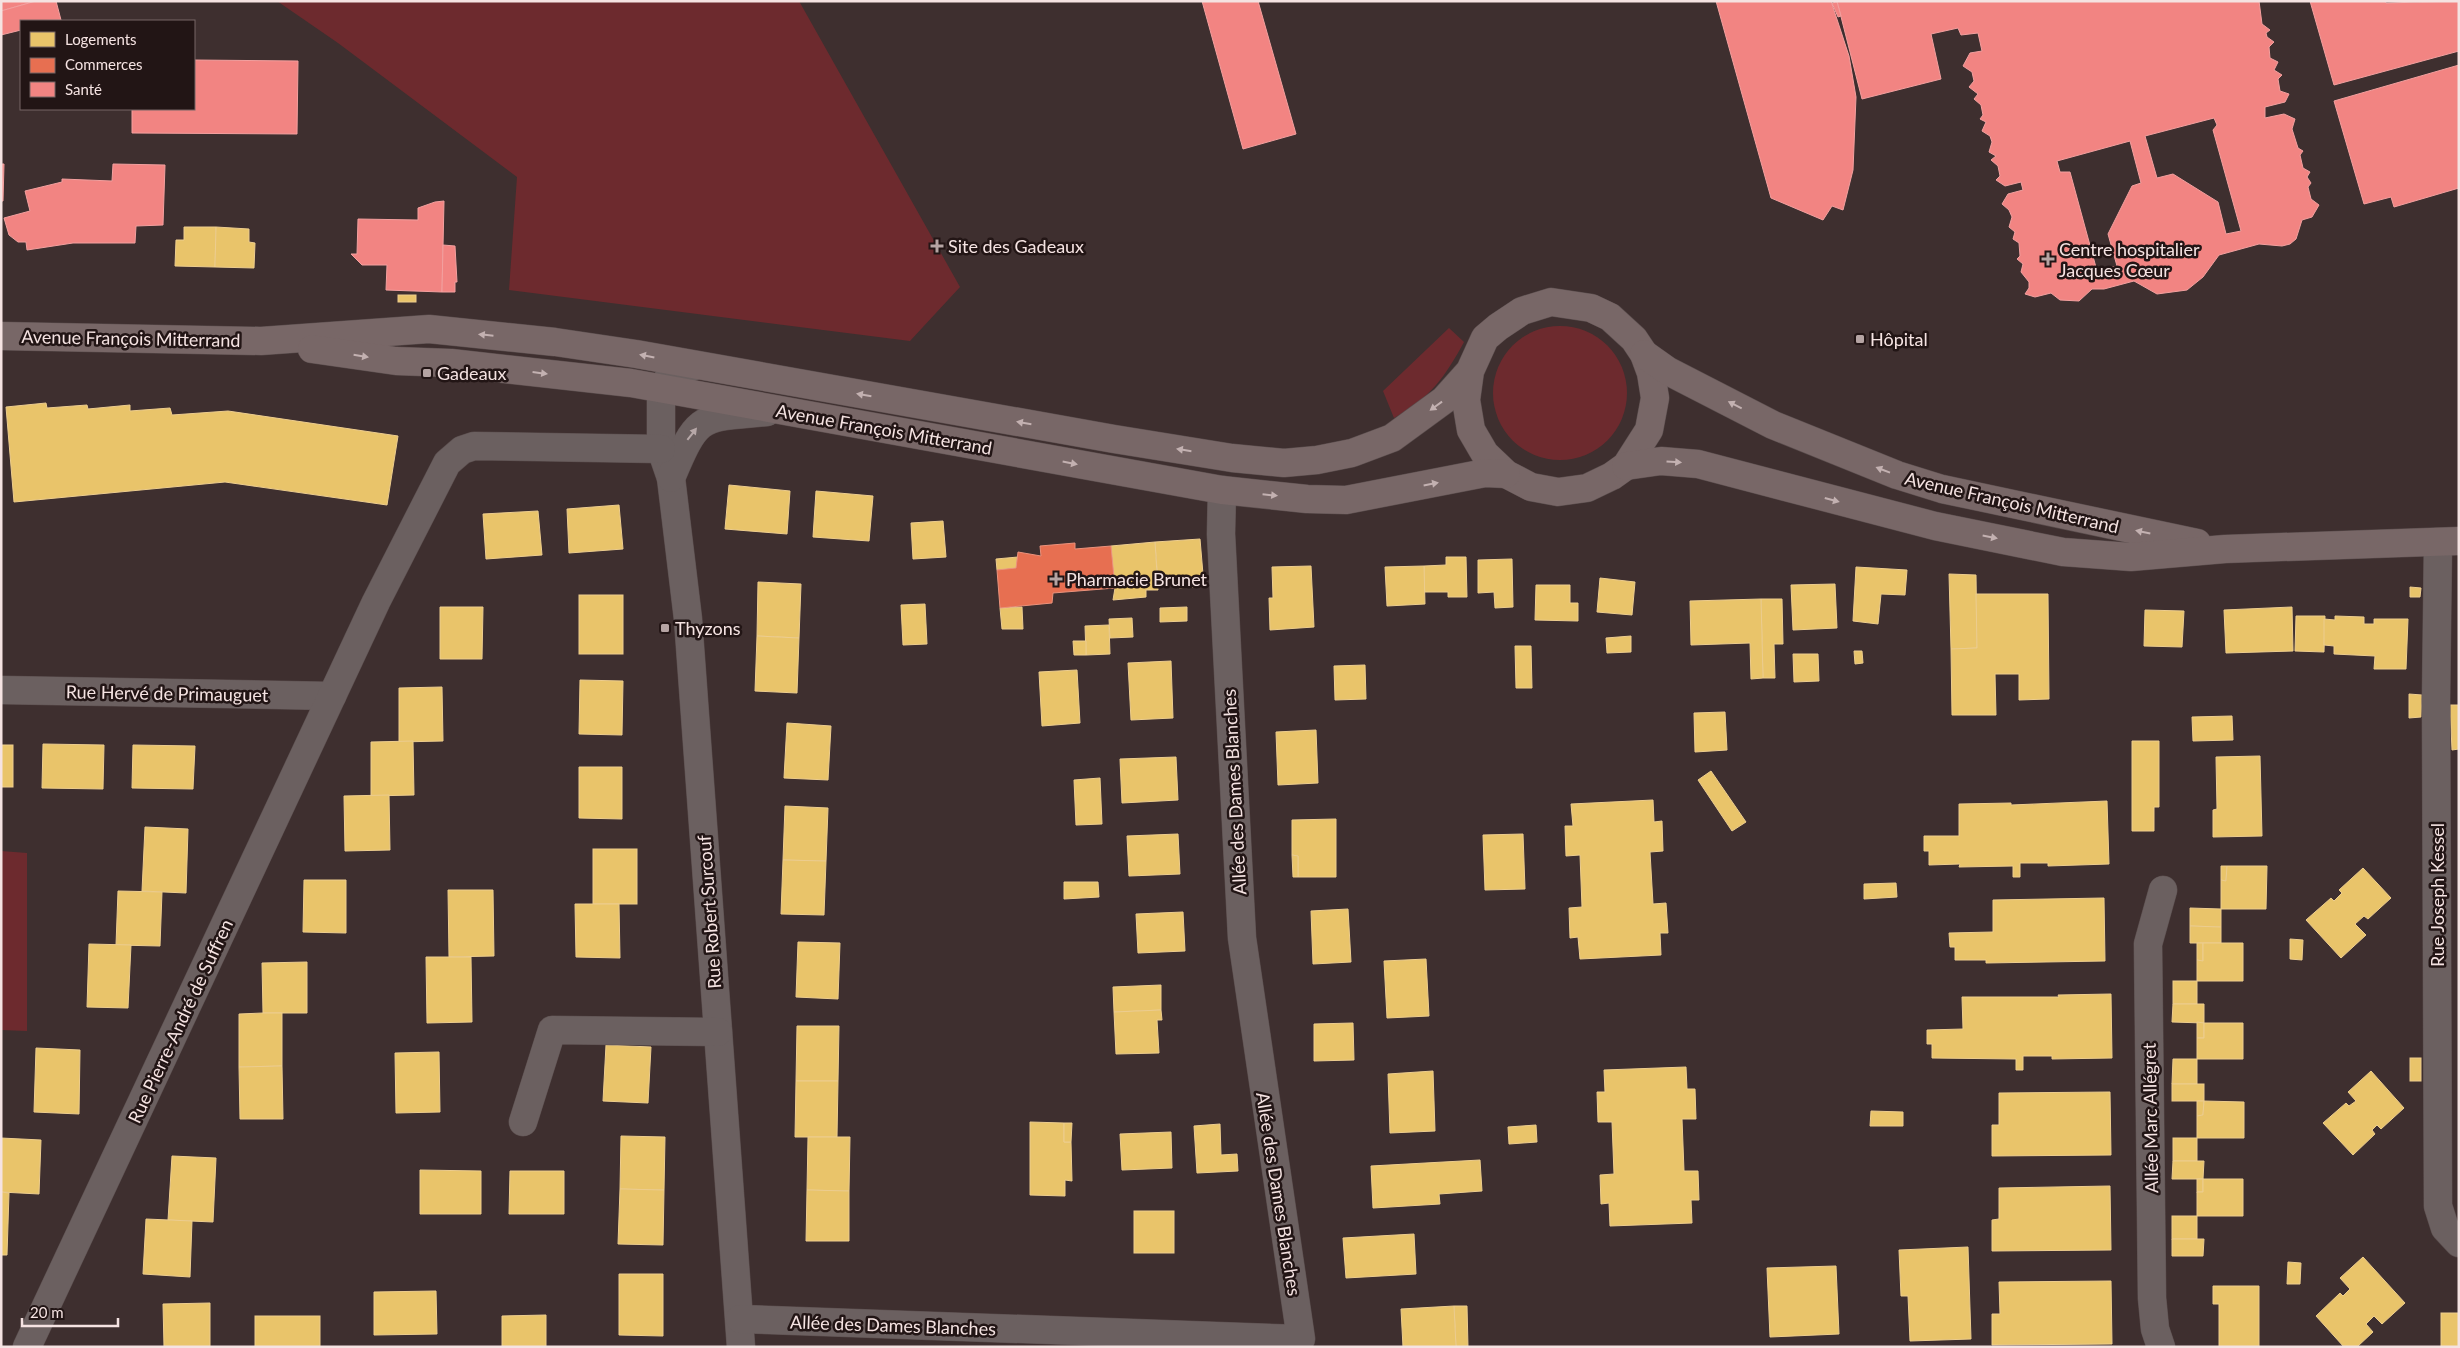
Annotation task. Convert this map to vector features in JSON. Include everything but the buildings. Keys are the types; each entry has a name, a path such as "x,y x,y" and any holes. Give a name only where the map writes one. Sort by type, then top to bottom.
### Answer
{"main road":[{"path":"1551,302 1590,308 1610,317 1634,338 1644,354 1651,373 1655,398 1649,430 1626,466 1612,476 1587,488 1558,492 1531,487 1506,474 1485,454 1471,430 1466,400 1470,371 1485,338 1498,327 1532,306 1551,302"},
{"name":"Avenue François Mitterrand","path":"1,336 261,341 429,329 555,342 1114,439 1232,458 1284,463 1317,460 1352,453 1392,438 1444,400 1470,371"},
{"name":"Avenue François Mitterrand","path":"261,341 396,362 451,363 631,383 1222,490 1307,499 1346,500 1485,473 1506,474"},
{"name":"Avenue François Mitterrand","path":"1644,354 1668,371 1773,425 1896,475 1942,489 2225,549"},
{"name":"Avenue François Mitterrand","path":"1626,466 1661,461 1698,464 1935,526 2063,552 2131,557 2225,549 2448,541"}],"street":[{"path":"662,389 670,376 694,366"},
{"name":"Rue Robert Surcouf","path":"662,389 661,449 671,478 688,619 741,1347"},
{"path":"671,478 690,435 708,420 718,416 781,410"},
{"name":"Rue Pierre-André de Suffren","path":"32,1345 376,602 447,463 462,450 474,446 661,449"},
{"name":"Allée des Dames Blanches","path":"740,1319 1300,1339 1242,938 1221,534 1222,490"},
{"name":"Rue Joseph Kessel","path":"2448,541 2436,700 2438,1206 2445,1228 2459,1243"},
{"name":"Rue Hervé de Primauguet","path":"1,690 332,696"},
{"name":"Allée Marc Allégret","path":"2161,1347 2154,1330 2152,1298 2148,944 2163,890"},
{"path":"523,1122 552,1030 718,1032"}],"shaded area":[{"path":"277,1 799,1 960,287 910,341 509,290 517,177 338,43"},
{"path":"1560,326 1586,331 1597,337 1607,346 1616,356 1622,367 1627,393 1622,419 1616,430 1607,440 1597,449 1586,455 1560,460 1534,455 1523,449 1513,440 1504,430 1498,419 1493,393 1498,367 1504,356 1513,346 1523,337 1534,331"},
{"path":"1449,328 1464,342 1450,366 1427,394 1394,418 1383,391"},
{"path":"1,851 27,853 27,1031 1,1030"}],"place":[{"name":"Site des Gadeaux","path":"937,246"},
{"name":"Centre hospitalier Jacques Cœur","path":"2048,259"},
{"name":"Hôpital","path":"1860,339"},
{"name":"Gadeaux","path":"427,373"},
{"name":"Pharmacie Brunet","path":"1056,579"},
{"name":"Thyzons","path":"665,628"}]}
